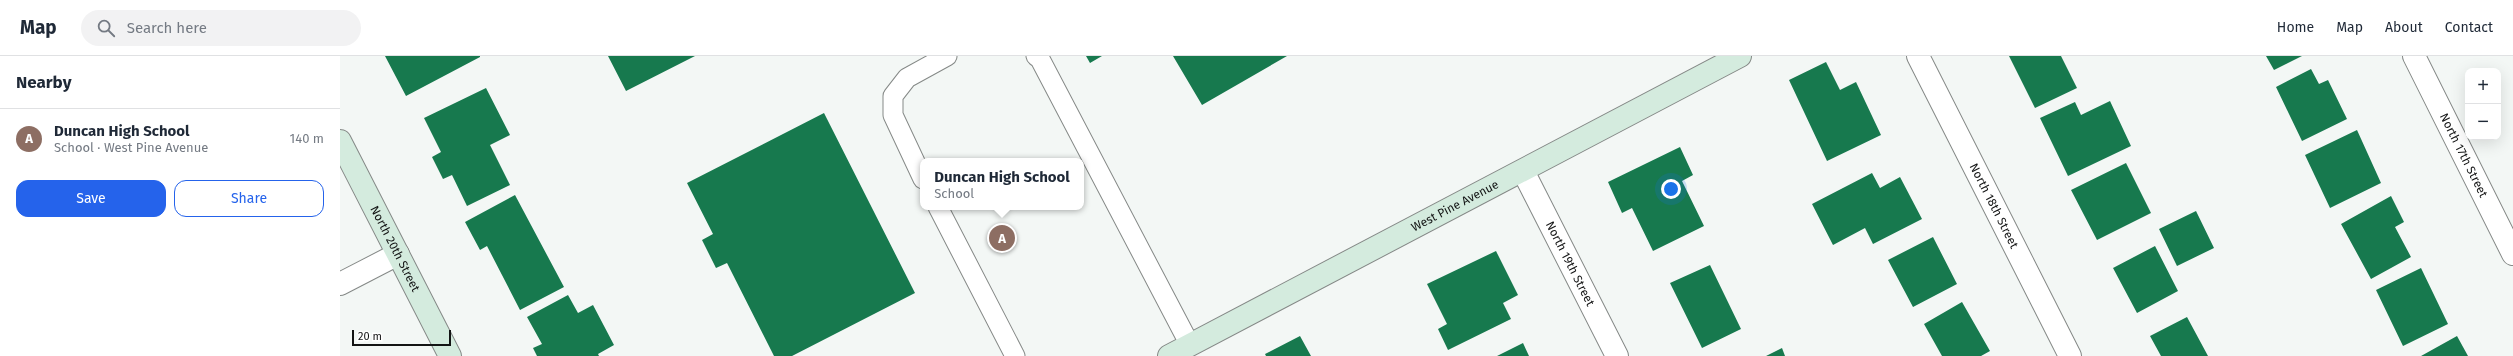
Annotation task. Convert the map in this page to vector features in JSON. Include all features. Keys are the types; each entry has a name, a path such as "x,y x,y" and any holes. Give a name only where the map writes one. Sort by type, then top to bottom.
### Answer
{"street":[{"name":"West Pine Avenue","path":"1170,356 1523,171 1716,61 1740,56"},
{"name":"North 18th Street","path":"1918,56 2070,356"},
{"name":"North 17th Street","path":"2414,56 2513,254"},
{"name":"North 20th Street","path":"340,141 450,356"},
{"name":"North 19th Street","path":"1523,171 1617,356"},
{"path":"340,284 398,254"}],"lane":[{"path":"920,173 893,115 893,96 908,78 947,56"},
{"path":"1036,56 1040,59 1190,345"},
{"path":"940,210 1015,356"}],"building":[{"path":"385,56 480,56 480,57 406,96"},
{"path":"608,56 695,56 626,91"},
{"path":"1086,56 1102,56 1090,63"},
{"path":"1173,56 1287,56 1202,105"},
{"path":"2009,56 2061,56 2077,88 2035,108"},
{"path":"2266,56 2302,56 2274,70"},
{"path":"1826,62 1840,90 1856,82 1881,135 1827,161 1789,80"},
{"path":"2311,69 2319,84 2328,80 2347,119 2302,141 2276,87"},
{"path":"486,88 510,135 490,145 510,185 467,206 452,175 443,179 432,157 441,152 424,118"},
{"path":"2110,101 2131,146 2068,176 2040,118 2075,102 2081,115"},
{"path":"824,113 915,293 792,356 774,356 727,263 716,268 702,240 713,234 687,183"},
{"path":"2357,130 2381,183 2330,208 2305,155"},
{"path":"1680,147 1693,175 1682,181 1704,226 1653,251 1632,208 1622,213 1608,182"},
{"path":"2126,163 2151,213 2097,240 2071,190"},
{"path":"1872,173 1880,188 1900,177 1922,219 1873,244 1865,228 1833,245 1812,204"},
{"path":"515,195 564,287 520,310 487,246 480,250 465,222"},
{"path":"2391,196 2404,222 2395,227 2411,257 2371,279 2341,224"},
{"path":"2196,211 2214,248 2177,266 2159,229"},
{"path":"1933,237 1957,284 1913,307 1888,260"},
{"path":"2155,246 2178,291 2137,313 2113,268"},
{"path":"1496,251 1518,295 1503,303 1511,319 1448,350 1438,329 1447,324 1427,284"},
{"path":"1710,265 1741,329 1702,348 1670,283"},
{"path":"2421,268 2448,324 2403,346 2376,290"},
{"path":"568,295 578,313 593,305 614,345 598,354 599,356 537,356 533,348 542,344 527,317"},
{"path":"1962,302 1990,351 1981,356 1942,356 1924,324"},
{"path":"2187,317 2208,356 2161,356 2150,336"},
{"path":"1300,336 1311,356 1266,356 1265,354"},
{"path":"2457,336 2468,356 2421,356"},
{"path":"1523,343 1529,356 1497,356"},
{"path":"1782,348 1785,356 1766,356"}],"place":[{"name":"Duncan High School","path":"1002,238"}]}
